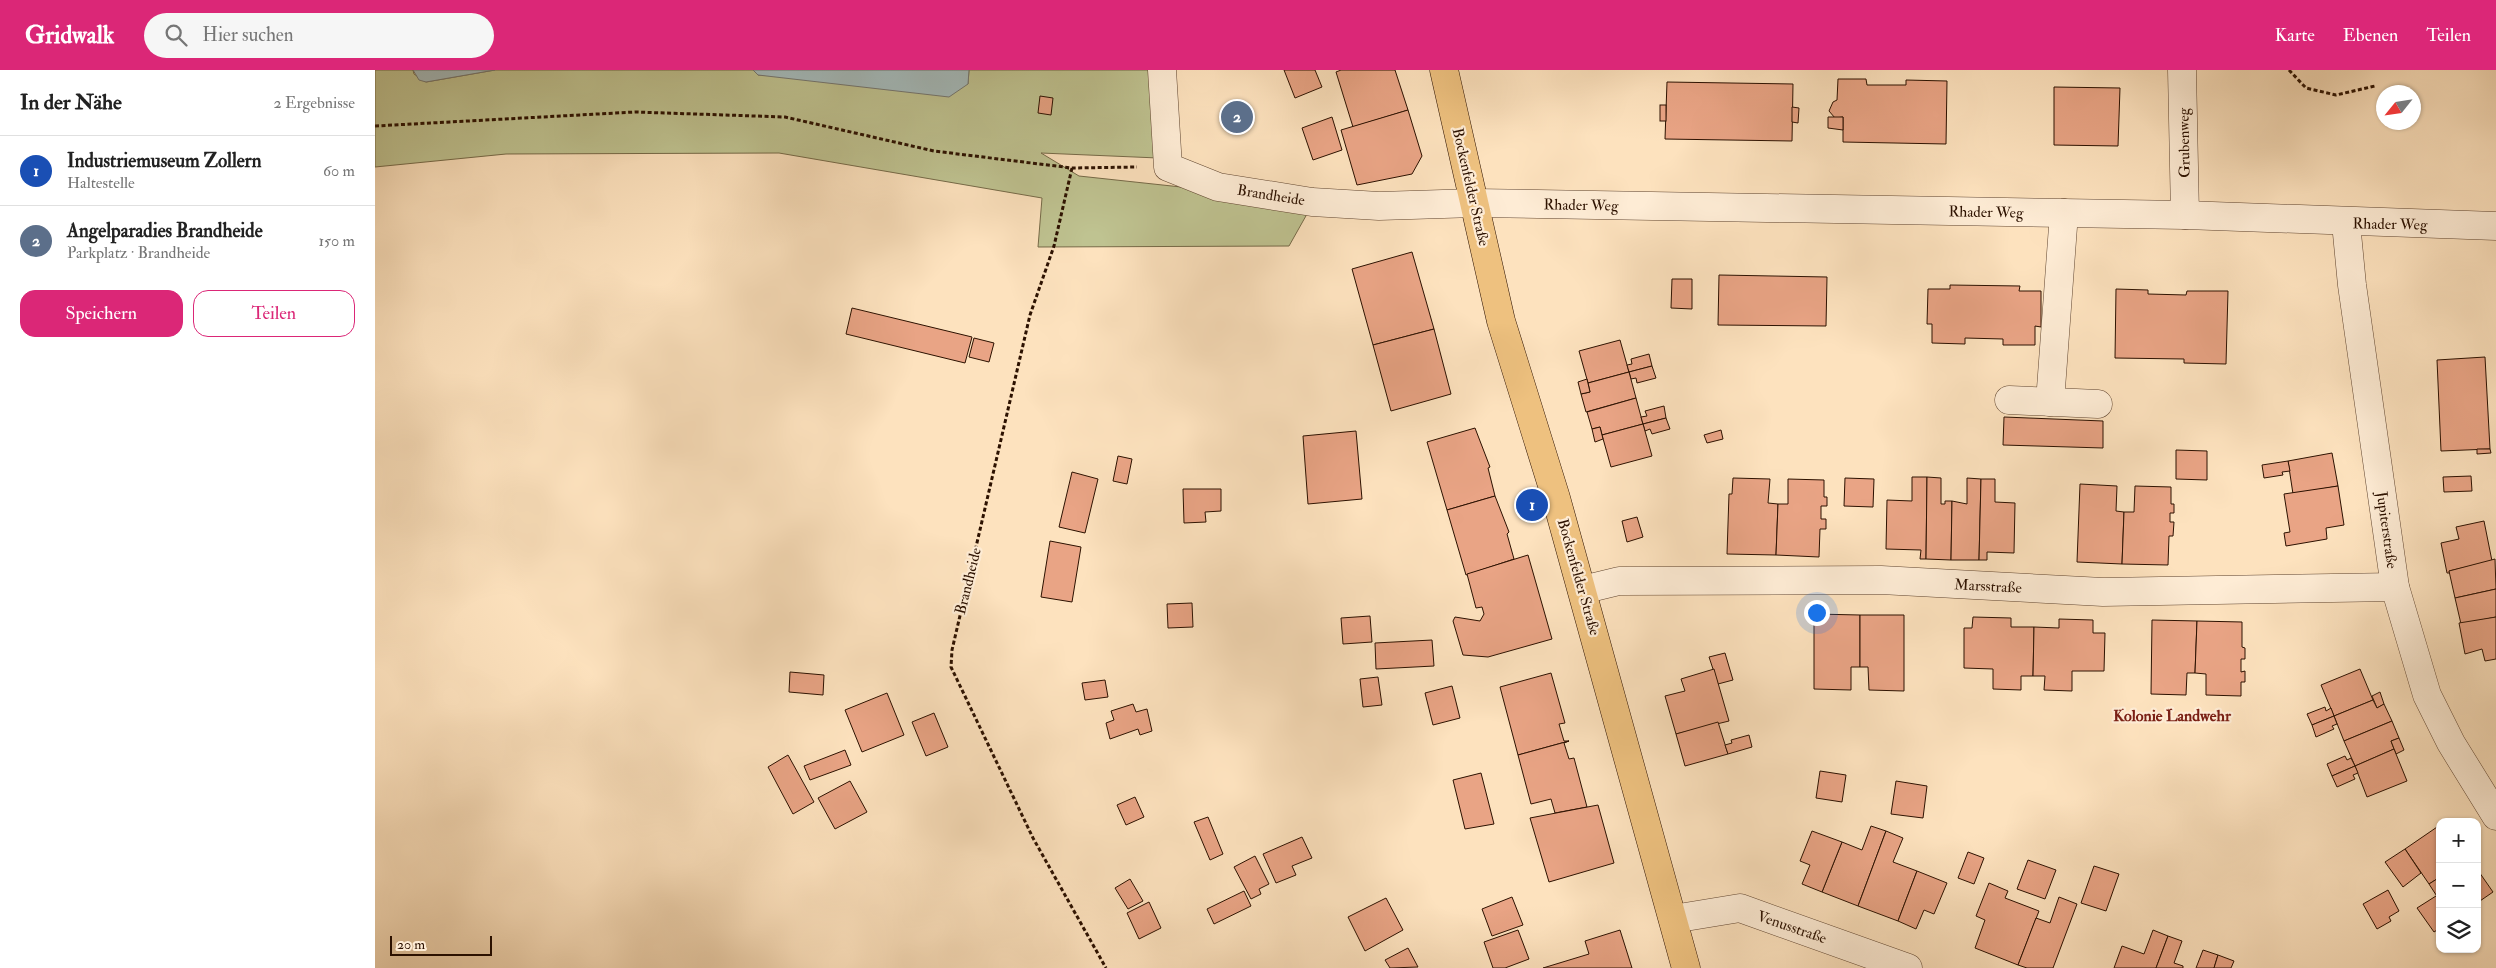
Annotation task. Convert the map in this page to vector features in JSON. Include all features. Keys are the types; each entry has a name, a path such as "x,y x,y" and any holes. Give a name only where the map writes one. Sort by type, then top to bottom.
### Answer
{"main road":[{"name":"Bockenfelder Straße","path":"1444,70 1501,321 1556,498 1686,968"}],"street":[{"path":"1163,70 1168,167"},
{"name":"Grubenweg","path":"2182,70 2185,215"},
{"name":"Brandheide","path":"1168,167 1218,187 1311,202 1379,206 1475,203"},
{"name":"Rhader Weg","path":"1475,203 2185,215 2346,223 2496,226"},
{"path":"2050,402 2064,213"},
{"name":"Jupiterstraße","path":"2346,223 2352,285 2395,587 2427,695 2451,743 2496,816"},
{"path":"2009,400 2098,404"},
{"name":"Marsstraße","path":"1582,590 1619,581 1881,580 2103,592 2395,587"},
{"name":"Venusstraße","path":"1673,919 1740,908 1908,968"}],"path":[{"path":"2289,70 2306,88 2336,95 2375,86"},
{"path":"375,126 635,112 785,117 934,150 1072,168 1168,167"},
{"name":"Brandheide","path":"1072,168 1054,246 1030,315 1008,419 952,650 951,667 1033,838 1106,968"}],"green space":[{"path":"375,70 413,70 414,74 426,82 495,70 753,70 758,75 968,84 969,70 1153,70 1158,158 1041,153 1079,176 1181,187 1307,214 1289,246 1038,247 1042,198 779,153 506,154 375,167"}],"water":[{"path":"413,70 495,70 426,82 419,80"},
{"path":"753,70 969,70 968,84 949,97 758,75"}],"building":[{"path":"1284,70 1315,70 1322,87 1295,98"},
{"path":"1341,70 1395,70 1408,110 1353,127 1336,72"},
{"path":"1838,79 1866,79 1867,85 1906,85 1906,80 1947,81 1946,144 1843,142 1843,117 1835,118 1829,111 1833,102 1837,100"},
{"path":"1667,82 1793,84 1792,141 1665,139"},
{"path":"2054,87 2120,88 2118,146 2054,145"},
{"path":"1040,96 1053,98 1051,115 1038,113"},
{"path":"1660,105 1666,105 1666,121 1660,121"},
{"path":"1792,107 1799,108 1798,123 1792,122"},
{"path":"1408,110 1422,156 1412,174 1357,185 1341,130"},
{"path":"1332,117 1342,150 1313,160 1302,128"},
{"path":"1828,117 1843,117 1843,130 1828,128"},
{"path":"1412,252 1434,329 1373,345 1352,269"},
{"path":"1719,275 1827,277 1826,326 1718,325"},
{"path":"1672,279 1692,279 1692,309 1671,308"},
{"path":"1950,285 2020,286 2019,291 2041,291 2041,327 2035,326 2035,345 2003,345 2003,339 1965,338 1965,344 1932,343 1932,324 1927,324 1928,289 1950,289"},
{"path":"2116,289 2148,290 2148,294 2186,295 2187,291 2228,291 2226,364 2184,363 2184,359 2115,358"},
{"path":"852,308 972,337 965,363 846,334"},
{"path":"1434,329 1451,394 1391,411 1373,345"},
{"path":"974,338 994,343 989,362 969,357"},
{"path":"1620,340 1629,372 1588,383 1579,351"},
{"path":"1649,354 1652,366 1629,372 1627,365 1632,364 1631,359"},
{"path":"2485,357 2490,449 2441,451 2437,360"},
{"path":"1652,366 1656,378 1637,383 1636,378 1631,379 1629,372"},
{"path":"1629,372 1636,398 1586,412 1581,394 1590,392 1588,383"},
{"path":"1587,379 1590,392 1581,394 1578,382"},
{"path":"1636,398 1643,424 1602,435 1600,427 1592,429 1587,412"},
{"path":"1664,406 1666,418 1643,424 1641,417 1647,416 1645,411"},
{"path":"2004,417 2103,421 2103,448 2003,445"},
{"path":"1666,418 1670,429 1652,434 1650,429 1645,431 1643,424"},
{"path":"1643,424 1652,456 1611,467 1602,435"},
{"path":"1600,427 1603,439 1595,442 1592,429"},
{"path":"1475,428 1490,467 1488,468 1495,496 1447,510 1427,442"},
{"path":"1721,430 1723,439 1707,443 1704,435"},
{"path":"1356,431 1362,499 1308,504 1303,436"},
{"path":"2477,449 2490,449 2491,453 2477,454"},
{"path":"2176,450 2207,451 2207,480 2176,479"},
{"path":"2332,453 2338,486 2293,494 2288,461"},
{"path":"1118,456 1132,459 1127,484 1113,481"},
{"path":"2288,461 2290,471 2282,472 2283,475 2264,478 2262,465"},
{"path":"1072,472 1098,479 1085,533 1059,527"},
{"path":"2471,476 2472,491 2444,492 2443,477"},
{"path":"1912,477 1927,477 1926,559 1920,559 1921,550 1886,549 1887,500 1912,501"},
{"path":"1927,477 1941,478 1941,504 1945,504 1945,501 1952,501 1951,560 1926,559"},
{"path":"1733,478 1770,479 1768,503 1778,504 1776,555 1727,554 1729,494 1732,494"},
{"path":"1845,478 1874,479 1873,507 1844,506"},
{"path":"1967,478 1981,479 1979,560 1951,560 1952,501 1967,504"},
{"path":"1788,479 1824,480 1824,497 1827,497 1827,506 1821,506 1821,519 1826,519 1826,529 1820,529 1819,557 1776,555 1778,504 1788,504"},
{"path":"1981,479 1995,479 1995,502 2015,503 2014,553 1987,552 1987,560 1979,560"},
{"path":"2080,484 2117,486 2116,511 2124,512 2122,564 2077,562"},
{"path":"2135,486 2171,487 2171,504 2174,504 2174,513 2170,513 2170,522 2174,522 2173,536 2169,536 2168,565 2122,564 2124,512 2134,512"},
{"path":"2338,486 2344,525 2326,528 2327,539 2286,546 2284,533 2290,532 2284,494"},
{"path":"1183,489 1221,489 1221,511 1205,512 1206,522 1184,523"},
{"path":"1495,496 1509,532 1507,534 1514,559 1466,575 1447,510"},
{"path":"1637,517 1643,537 1627,542 1622,521"},
{"path":"2484,521 2492,561 2447,573 2441,543 2459,539 2456,527"},
{"path":"1050,541 1081,547 1072,602 1041,597"},
{"path":"1528,555 1552,639 1488,657 1463,655 1453,621 1455,617 1480,621 1484,614 1482,607 1476,608 1467,574"},
{"path":"2495,559 2496,589 2455,598 2449,571"},
{"path":"2496,589 2496,617 2461,624 2455,598"},
{"path":"1192,603 1193,627 1168,628 1167,604"},
{"path":"1814,614 1860,615 1860,667 1851,667 1851,690 1814,689"},
{"path":"1860,615 1904,615 1904,691 1869,690 1868,667 1860,667"},
{"path":"1370,616 1372,642 1343,644 1341,618"},
{"path":"1973,617 2011,618 2011,627 2034,627 2033,676 2021,676 2021,690 1993,689 1993,669 1964,668 1964,628 1972,628"},
{"path":"2496,617 2496,659 2485,661 2482,649 2465,654 2459,623"},
{"path":"2059,619 2093,620 2093,633 2105,633 2104,671 2072,671 2072,691 2044,690 2045,676 2033,676 2034,627 2059,628"},
{"path":"2152,620 2197,621 2195,673 2187,673 2186,695 2151,694"},
{"path":"2197,621 2242,622 2242,647 2245,648 2245,659 2241,659 2241,672 2245,671 2245,682 2241,682 2241,696 2206,695 2206,674 2195,673"},
{"path":"1432,640 1434,666 1376,669 1375,643"},
{"path":"1725,653 1733,680 1718,684 1709,657"},
{"path":"1714,669 1729,721 1676,734 1665,696 1685,691 1681,679"},
{"path":"2360,669 2373,700 2334,716 2321,685"},
{"path":"790,672 824,675 823,695 789,692"},
{"path":"1551,673 1565,723 1559,724 1564,741 1569,741 1518,755 1500,687"},
{"path":"1378,677 1382,705 1363,707 1360,679"},
{"path":"1105,680 1108,697 1085,700 1082,683"},
{"path":"1452,686 1460,718 1433,725 1425,693"},
{"path":"2380,692 2384,704 2377,708 2372,696"},
{"path":"887,693 904,735 862,752 845,710"},
{"path":"2373,700 2377,708 2384,704 2392,721 2344,741 2334,716"},
{"path":"1133,704 1136,712 1147,709 1152,731 1140,735 1138,729 1110,739 1106,723 1114,720 1111,711"},
{"path":"2325,707 2326,711 2331,708 2334,716 2312,725 2307,714"},
{"path":"934,713 948,747 926,756 912,722"},
{"path":"2334,716 2337,724 2332,726 2334,729 2316,737 2312,725"},
{"path":"2392,721 2399,738 2391,741 2394,749 2355,766 2344,741"},
{"path":"1718,722 1728,754 1685,766 1676,734"},
{"path":"1749,735 1752,747 1728,754 1725,745 1732,743 1731,740"},
{"path":"2399,738 2404,750 2396,754 2391,741"},
{"path":"1569,741 1564,743 1569,759 1574,758 1587,807 1555,813 1551,799 1531,804 1518,755"},
{"path":"2394,749 2407,781 2367,797 2355,766"},
{"path":"845,750 851,765 810,780 804,766"},
{"path":"788,755 814,802 793,814 768,767"},
{"path":"2345,756 2347,760 2351,758 2355,766 2332,776 2327,764"},
{"path":"2355,766 2358,773 2353,775 2355,779 2337,787 2332,776"},
{"path":"1820,771 1846,775 1842,802 1816,798"},
{"path":"1481,773 1494,824 1465,829 1453,780"},
{"path":"850,781 867,812 835,829 818,798"},
{"path":"1896,781 1927,786 1923,818 1891,814"},
{"path":"1135,797 1144,817 1126,825 1117,805"},
{"path":"1598,805 1614,863 1549,882 1530,818"},
{"path":"1208,817 1223,854 1210,860 1194,822"},
{"path":"1871,826 1886,831 1858,906 1822,892 1842,842 1862,850"},
{"path":"2436,828 2436,880 2429,884 2405,849"},
{"path":"1812,831 1842,842 1822,892 1802,884 1810,865 1800,861"},
{"path":"1886,831 1903,838 1893,862 1917,871 1898,921 1858,906"},
{"path":"1302,837 1312,858 1292,866 1296,875 1276,883 1263,854"},
{"path":"2405,849 2421,873 2403,887 2385,862"},
{"path":"1968,852 1984,858 1974,884 1958,878"},
{"path":"1255,856 1269,884 1259,889 1261,894 1251,899 1234,867"},
{"path":"2028,860 2056,870 2045,899 2017,889"},
{"path":"2094,866 2119,874 2106,911 2081,903"},
{"path":"1917,871 1947,883 1934,914 1924,910 1916,929 1898,921"},
{"path":"2481,875 2493,892 2481,900"},
{"path":"1130,879 1143,901 1128,909 1115,888"},
{"path":"2436,880 2436,895 2429,884"},
{"path":"1989,883 2008,891 2005,898 2039,911 2018,965 1975,948 1985,920 1976,916"},
{"path":"2388,890 2399,911 2389,917 2391,921 2377,929 2363,904"},
{"path":"1244,891 1251,906 1214,924 1207,909"},
{"path":"2436,896 2436,931 2434,932 2417,908"},
{"path":"1512,897 1523,925 1492,936 1482,909"},
{"path":"2059,897 2077,904 2053,968 2027,968 2018,965 2036,918 2050,923"},
{"path":"1386,898 1403,930 1365,951 1348,917"},
{"path":"1149,902 1161,928 1139,939 1127,913"},
{"path":"1518,930 1529,959 1505,968 1493,968 1484,942"},
{"path":"1620,930 1632,968 1543,968 1589,954 1585,941"},
{"path":"2153,930 2168,936 2156,968 2114,968 2122,946 2144,954"},
{"path":"2168,936 2182,941 2174,963 2183,966 2183,968 2156,968"},
{"path":"1408,948 1418,967 1390,968 1385,960"},
{"path":"2203,950 2218,955 2214,968 2196,968"},
{"path":"2218,955 2234,961 2231,968 2214,968"}],"place":[{"name":"Angelparadies Brandheide","path":"1237,117"},
{"name":"Industriemuseum Zollern","path":"1532,505"}],"district":[{"name":"Kolonie Landwehr","path":"2172,715"}]}
